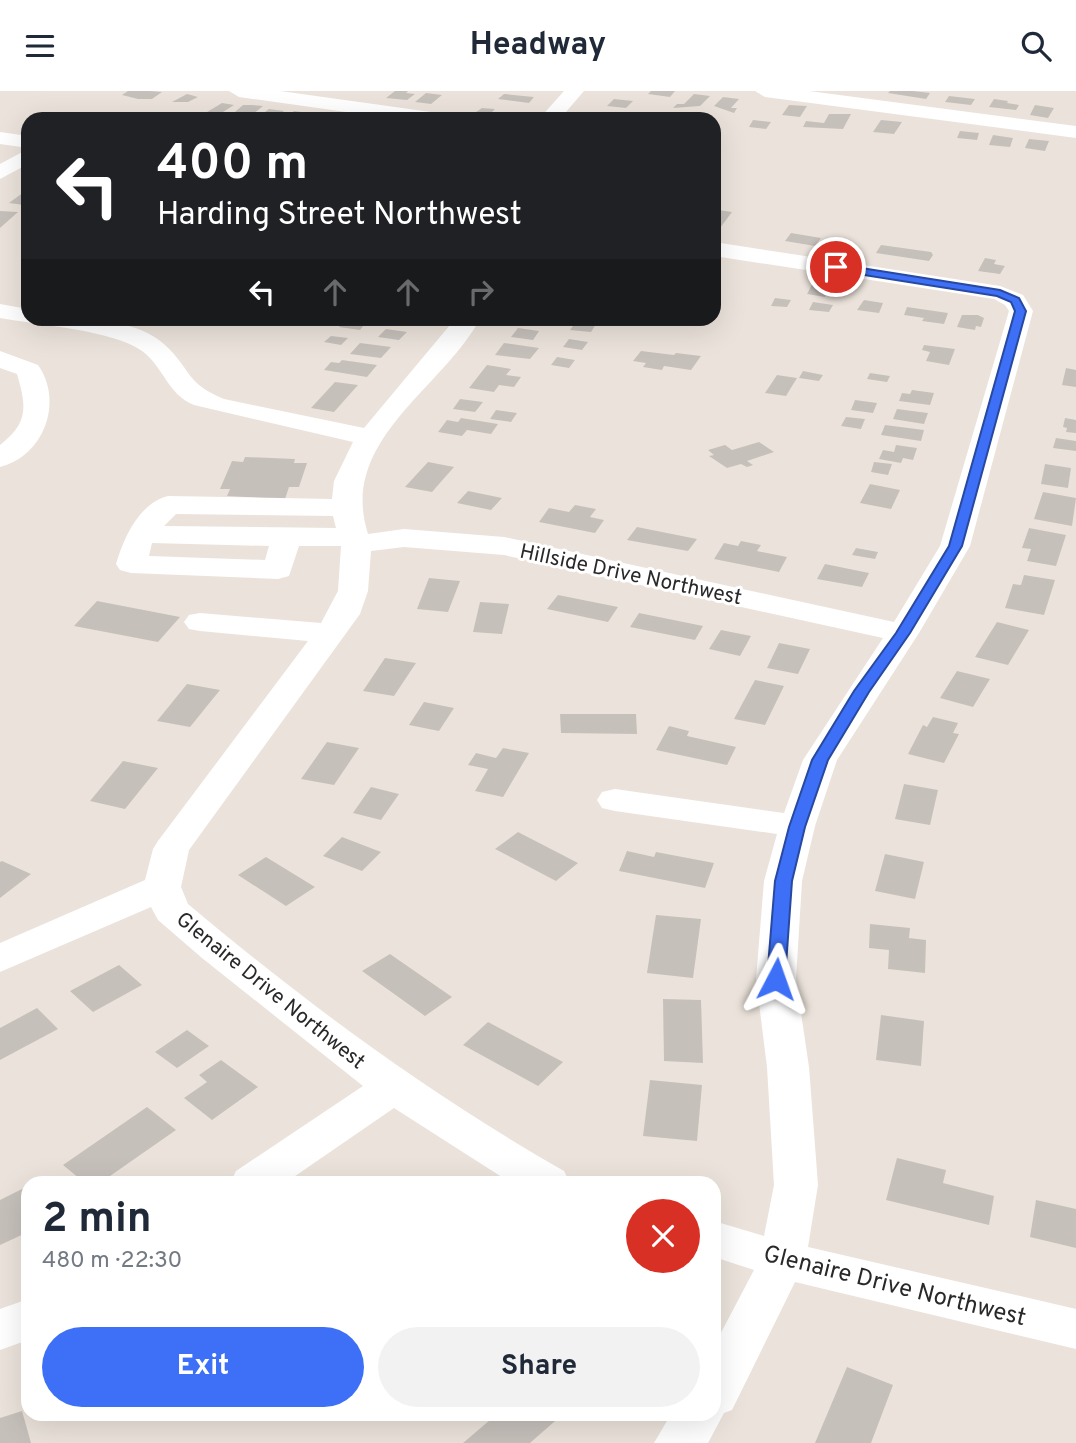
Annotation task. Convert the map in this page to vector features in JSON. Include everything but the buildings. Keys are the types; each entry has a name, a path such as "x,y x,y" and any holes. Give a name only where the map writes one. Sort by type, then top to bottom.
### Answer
{"street":[{"path":"239,91 388,112"},
{"path":"555,112 575,91"},
{"path":"765,91 1076,132"},
{"path":"0,138 21,141"},
{"path":"0,173 21,160"},
{"path":"721,250 1000,293 1015,300 1021,311 955,546 903,633 862,691 820,760 797,827 783,881 776,979 788,1067 796,1185 782,1260 721,1381"},
{"path":"0,311 21,315"},
{"path":"76,326 128,336 148,344 161,354 183,387 195,397 217,405 372,438"},
{"path":"0,959 162,887 171,849 344,614 353,591 355,540 346,508 348,481 359,452 462,326"},
{"path":"0,359 29,370 39,401 35,425 28,437 0,459"},
{"name":"Hillside Drive Northwest","path":"346,508 168,505 140,534 355,540 404,538 504,546 903,633"},
{"path":"200,622 330,633"},
{"path":"615,800 797,827"},
{"name":"Glenaire Drive Northwest","path":"162,887 172,911 393,1087 481,1146 535,1176"},
{"path":"262,1176 393,1087"},
{"name":"Glenaire Drive Northwest","path":"721,1241 782,1260 1076,1329"},
{"path":"0,1330 21,1322"},
{"path":"679,1443 695,1421"}],"route":[{"path":"776,979 783,881 797,827 820,760 862,691 903,633 955,546 1021,311 1015,300 1000,293 836,267"}]}
